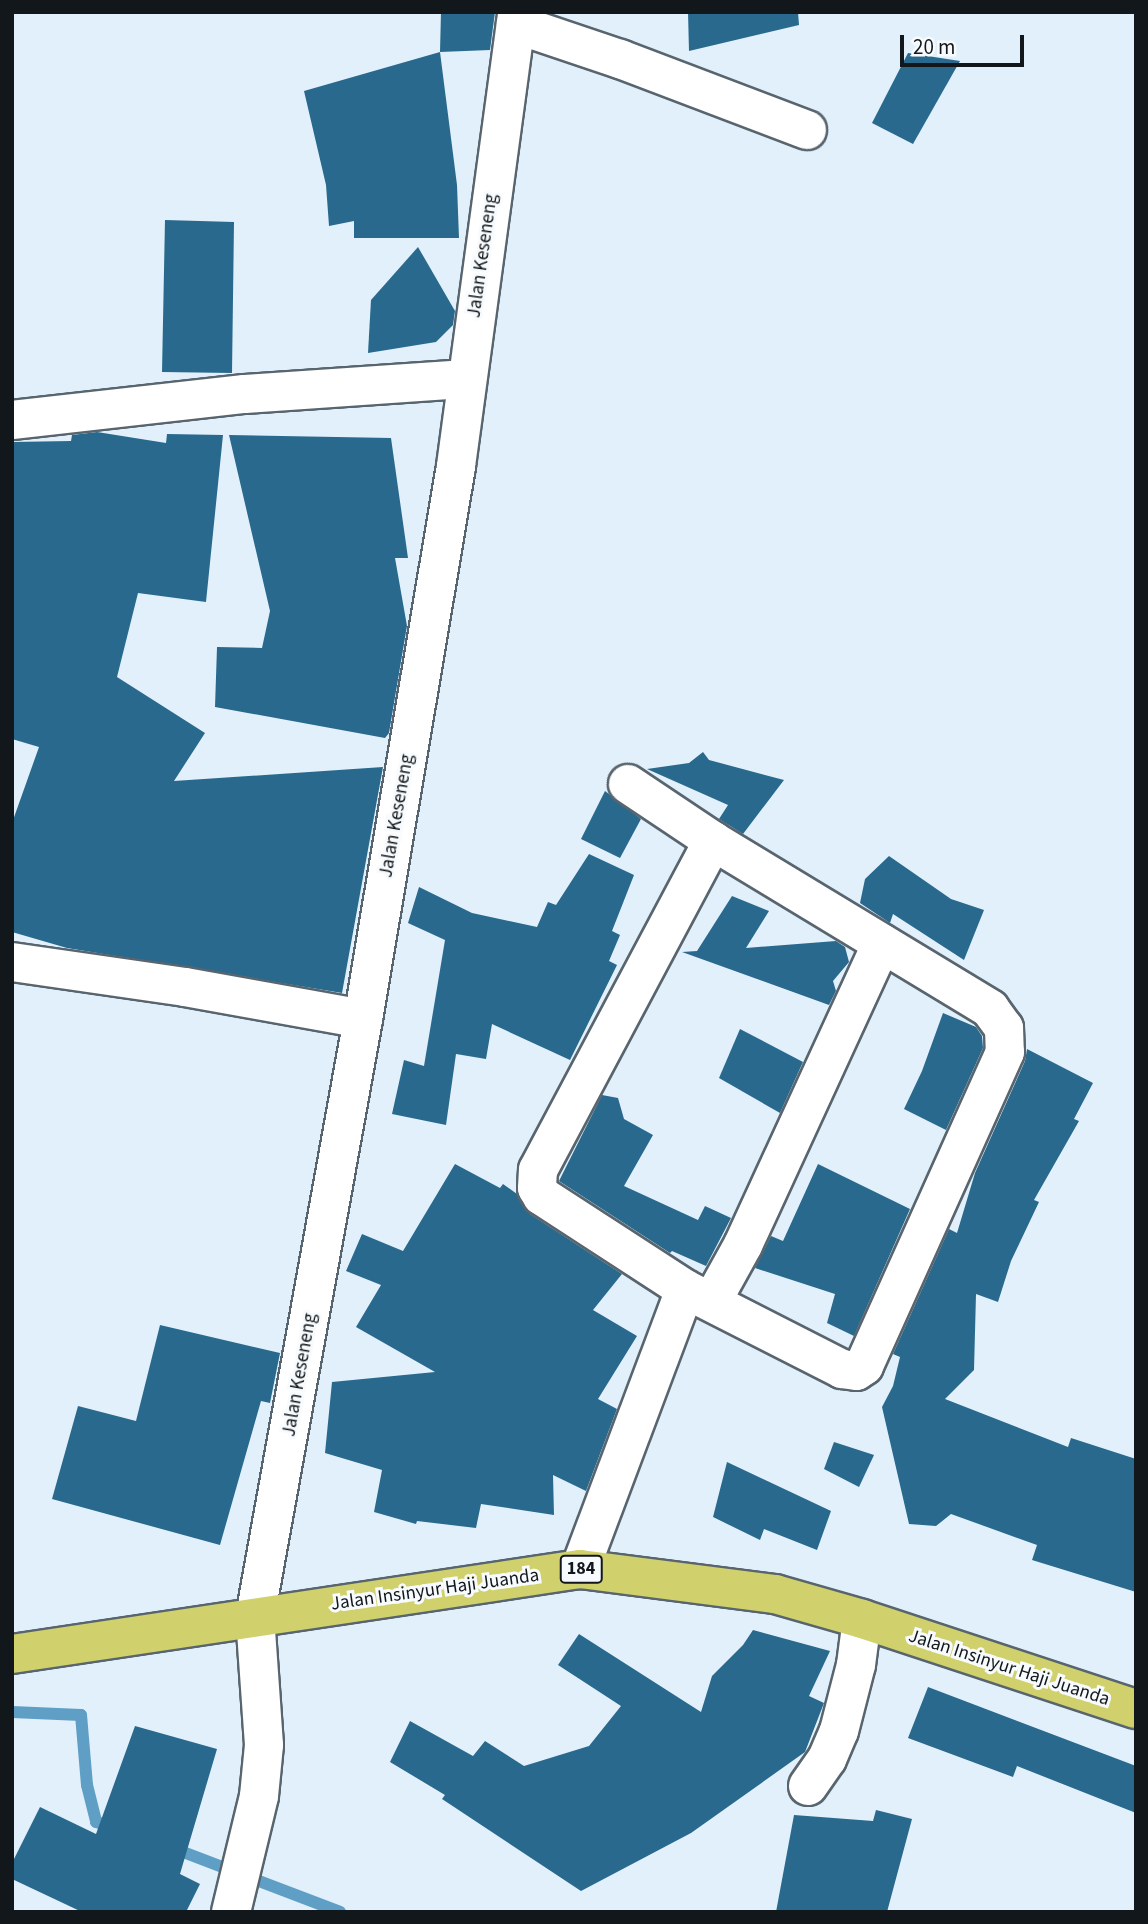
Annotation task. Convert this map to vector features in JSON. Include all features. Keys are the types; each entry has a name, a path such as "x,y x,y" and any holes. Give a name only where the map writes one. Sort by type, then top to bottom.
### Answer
{"main road":[{"name":"Jalan Insinyur Haji Juanda","path":"12,1654 580,1569 739,1587 862,1619 1136,1709"}],"street":[{"path":"517,18 807,130"},
{"name":"Jalan Keseneng","path":"234,1903 259,1796 264,1745 255,1617 363,1019 456,466 517,18"},
{"path":"12,420 245,394 466,379"},
{"path":"628,784 713,841 993,1012 1004,1028 1007,1046 863,1366 853,1371 845,1370 699,1295 542,1196 536,1183 538,1170 713,841"},
{"path":"580,1569 699,1295 743,1245 882,943"},
{"path":"12,962 185,987 363,1019"},
{"path":"808,1786 827,1759 842,1721 856,1665 862,1619"}],"building":[{"path":"441,12 495,12 490,50 440,52"},
{"path":"688,12 798,12 799,25 689,51"},
{"path":"440,52 457,185 459,238 354,238 354,221 329,226 326,185 304,91"},
{"path":"908,53 960,61 913,144 872,123"},
{"path":"165,220 234,222 232,373 162,372"},
{"path":"418,247 455,311 453,325 436,342 368,353 371,300"},
{"path":"97,432 166,443 167,434 223,435 206,602 138,593 117,677 205,733 174,781 383,767 342,993 67,948 12,932 12,823 39,747 12,739 12,442 71,441 72,435"},
{"path":"229,435 391,438 408,558 395,558 407,626 389,733 385,738 215,707 217,647 262,648 270,611"},
{"path":"703,752 709,760 784,780 743,834 719,819 728,805 647,769 689,763"},
{"path":"605,791 641,819 620,858 581,839"},
{"path":"589,854 634,875 612,931 620,935 609,961 617,965 570,1060 492,1024 486,1059 456,1054 446,1125 392,1114 404,1060 424,1066 445,940 408,923 419,887 472,913 537,927 548,902 556,905"},
{"path":"889,856 951,899 984,910 964,960 893,914 890,923 860,903 865,879"},
{"path":"732,896 769,911 746,948 836,941 845,947 849,962 833,981 836,991 829,1005 682,952 697,951"},
{"path":"943,1013 976,1027 982,1036 983,1048 946,1130 904,1109 922,1071"},
{"path":"740,1029 803,1062 780,1113 719,1078"},
{"path":"1027,1049 1093,1083 1074,1119 1079,1121 1034,1200 1039,1202 1011,1261 998,1302 976,1294 974,1370 945,1399 1068,1447 1071,1438 1136,1459 1136,1592 1032,1560 1037,1545 951,1514 936,1526 909,1524 882,1407 893,1386 900,1357 893,1354 949,1229 957,1233 975,1173 1025,1061"},
{"path":"602,1095 618,1098 624,1119 653,1135 624,1186 698,1220 705,1206 731,1218 706,1266 672,1251 670,1253 559,1181"},
{"path":"455,1164 500,1188 503,1184 517,1194 530,1214 622,1274 593,1310 637,1336 598,1399 617,1409 586,1491 553,1475 554,1515 481,1504 476,1528 417,1521 416,1524 374,1512 382,1470 325,1453 332,1382 435,1372 356,1327 381,1285 346,1271 362,1234 403,1251"},
{"path":"818,1164 910,1209 854,1336 827,1323 835,1294 755,1268 771,1236 783,1241"},
{"path":"160,1325 280,1353 270,1403 261,1401 220,1545 52,1499 78,1406 136,1421"},
{"path":"834,1442 874,1455 859,1487 824,1469"},
{"path":"727,1462 831,1511 817,1550 764,1529 760,1540 713,1517"},
{"path":"753,1630 830,1651 809,1696 824,1703 805,1752 691,1833 581,1891 442,1799 445,1795 390,1762 410,1721 473,1756 485,1741 524,1766 589,1746 621,1706 558,1665 579,1634 701,1712 712,1676 743,1645"},
{"path":"928,1687 1136,1766 1136,1813 1017,1766 1013,1777 908,1738"},
{"path":"135,1726 217,1749 180,1874 200,1884 186,1912 82,1912 12,1879 12,1863 40,1807 96,1834"},
{"path":"876,1810 912,1819 887,1912 776,1912 794,1815 873,1821"}],"waterway":[{"path":"12,1712 81,1715 87,1785 96,1822 113,1827"},
{"path":"170,1847 340,1912"}]}
